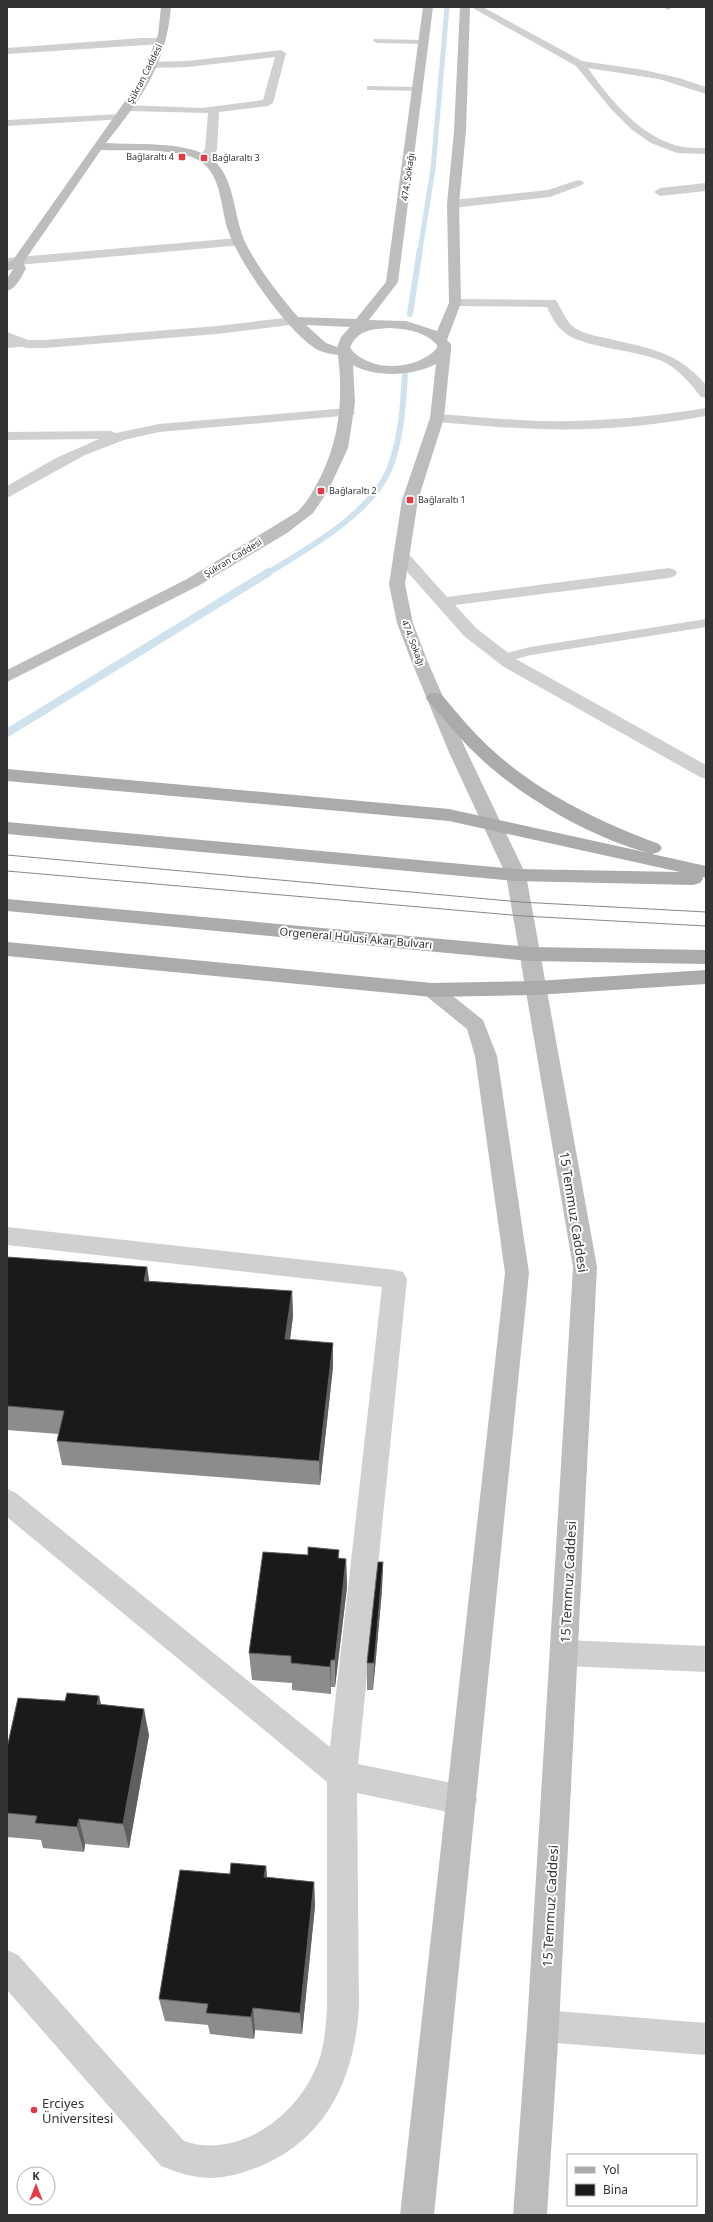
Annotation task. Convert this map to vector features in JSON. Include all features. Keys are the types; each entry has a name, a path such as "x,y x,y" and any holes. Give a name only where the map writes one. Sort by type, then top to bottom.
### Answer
{"main road":[{"path":"435,698 484,753 543,798 613,834 706,868"},
{"path":"7,775 449,815 706,872"},
{"path":"7,828 516,875 706,879"},
{"name":"Orgeneral Hulusi Akar Bulvarı","path":"7,905 530,954 706,957"},
{"path":"7,949 432,990 536,988 706,977"}],"street":[{"name":"Şükran Caddesi","path":"12,263 124,113 151,65 161,41 166,7"},
{"name":"474. Sokağı","path":"345,353 343,342 356,328 392,282 419,89 428,7"},
{"name":"474. Sokağı","path":"466,7 460,130 453,204 455,303 443,344 437,418 410,500 397,584 405,623 435,698 516,875 530,954"},
{"path":"476,7 580,64 642,72 675,80 706,91"},
{"path":"7,51 142,41 161,41"},
{"path":"7,123 124,113 214,111 268,103 281,53 188,64 151,65"},
{"path":"580,64 590,79 635,128 650,140 676,149 706,151"},
{"path":"204,158 211,150 214,111"},
{"path":"7,336 26,344 45,344 217,330 293,321 361,329 382,324 418,326 428,330 443,344 436,360 427,364 399,369 369,366 355,361 345,353 320,346 293,321 238,242 231,224 224,187 216,171 204,158 177,152 98,146"},
{"path":"453,204 550,193 578,183"},
{"path":"660,192 706,187"},
{"path":"12,263 238,242"},
{"path":"7,287 16,276 20,268 12,263"},
{"path":"455,303 551,303 571,332 648,352 672,360 687,371 706,394"},
{"name":"Şükran Caddesi","path":"7,676 199,578 244,552 307,510 321,491 342,446 348,412 348,381 345,353"},
{"path":"7,436 125,434 159,428 348,412"},
{"path":"437,418 538,425 576,425 645,421 706,412"},
{"path":"7,493 91,447 125,434"},
{"path":"401,555 470,632 504,658 706,773"},
{"path":"444,602 669,573"},
{"name":"15 Temmuz Caddesi","path":"530,954 585,1267 543,2026 530,2215"},
{"path":"417,2215 517,1273 486,1056 476,1024 432,990"},
{"path":"7,1236 395,1279 342,1775 343,2006 341,2036 334,2065 321,2093 305,2117 284,2137 260,2151 231,2160 201,2162 173,2154 7,1966"},
{"path":"7,1501 342,1775 462,1800"},
{"path":"564,1653 706,1660"},
{"path":"543,2026 706,2039"}],"lane":[{"path":"377,41 424,42"},
{"path":"370,88 419,89"},
{"path":"7,345 26,344"},
{"path":"504,658 530,651 706,623"}],"building":[{"path":"7,1257 147,1267 144,1281 292,1291 285,1339 333,1343 319,1461 57,1441 64,1411 7,1406"},
{"path":"308,1547 339,1550 338,1558 346,1559 335,1660 331,1660 330,1667 291,1663 291,1656 249,1653 263,1552 308,1555"},
{"path":"378,1562 383,1562 374,1663 367,1663"},
{"path":"67,1693 99,1696 97,1704 144,1709 123,1824 79,1819 77,1827 35,1823 37,1816 7,1813 7,1748 18,1698 65,1701"},
{"path":"231,1863 266,1866 264,1877 314,1882 300,2013 253,2008 251,2017 206,2013 208,2004 159,1999 180,1870 230,1874"}],"waterway":[{"path":"420,250 433,169 447,7"},
{"path":"410,314 420,249"},
{"path":"268,573 301,553 353,516 380,486 389,470 399,435 405,375"},
{"path":"7,733 269,572"}],"tram line":[{"path":"7,855 520,902 706,912"},
{"path":"7,871 523,916 706,926"}],"place":[{"name":"Bağlaraltı 4","path":"182,157"},
{"name":"Bağlaraltı 3","path":"204,158"},
{"name":"Bağlaraltı 2","path":"321,491"},
{"name":"Bağlaraltı 1","path":"410,500"},
{"name":"Erciyes Üniversitesi","path":"34,2110"}]}
